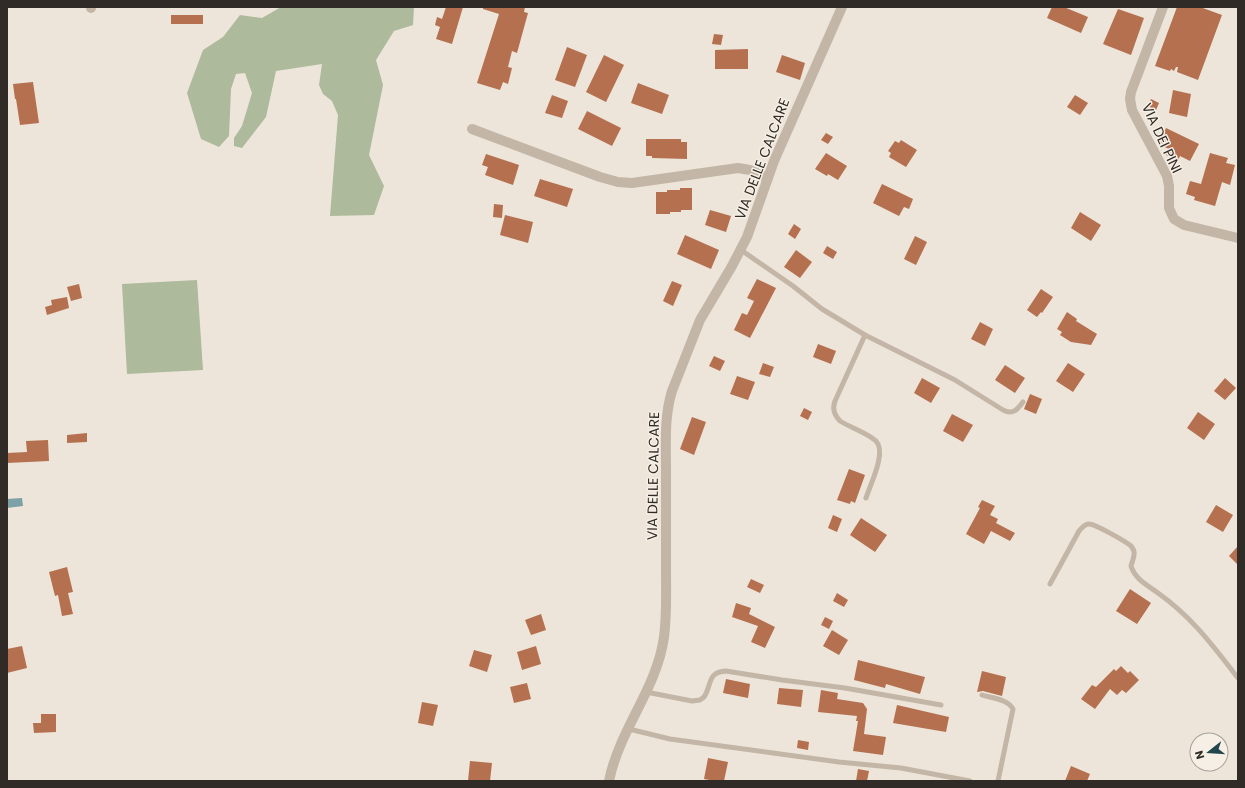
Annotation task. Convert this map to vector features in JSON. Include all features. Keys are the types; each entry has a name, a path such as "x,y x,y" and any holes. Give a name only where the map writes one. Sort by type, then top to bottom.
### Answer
{"street":[{"name":"VIA DELLE CALCARE","path":"609,781 618,751 646,692 656,666 664,634 666,595 666,435 669,402 672,391 697,326 741,250 768,178 842,7"},
{"name":"VIA DEI PINI","path":"1163,7 1131,92 1130,99 1132,110 1167,176 1169,186 1169,208 1174,219 1188,226 1238,238"},
{"path":"472,129 611,181 625,183 638,182 738,168 750,170 768,178"}],"lane":[{"path":"741,250 793,286 822,309 865,335 956,380 1006,411 1011,412 1016,410 1023,402"},
{"path":"865,335 835,401 834,411 836,417 840,421 874,440 880,447 880,455 866,498"},
{"path":"1050,584 1079,531 1088,524 1096,526 1133,548 1134,554 1131,566 1136,575 1141,581 1172,603 1188,617 1238,678"},
{"path":"646,692 696,701 704,697 714,675 720,671 726,671 845,688 940,705"},
{"path":"982,695 1011,704 1013,709 998,781"},
{"path":"629,729 670,739 831,761 902,768 970,781"}],"green space":[{"path":"281,7 414,7 413,25 394,31 376,60 383,85 369,155 384,186 374,215 330,216 338,115 332,101 323,94 319,85 322,64 276,71 266,117 242,148 234,146 234,138 242,126 252,93 245,73 236,74 231,89 229,136 219,147 201,139 187,93 203,50 223,37 240,15 262,18"},
{"path":"197,280 203,370 127,374 122,284"}],"water":[{"path":"22,498 23,506 7,508 7,499"}],"building":[{"path":"446,7 463,7 452,44 436,39 440,27 435,25 437,17 442,19"},
{"path":"483,7 525,7 524,12 528,13 517,53 512,51 508,67 512,68 508,84 503,82 500,90 477,83 499,14 483,9"},
{"path":"1052,7 1064,7 1088,17 1081,33 1047,18"},
{"path":"1177,7 1200,7 1222,15 1198,80 1177,72 1178,67 1176,67 1174,71 1171,69 1170,71 1155,66"},
{"path":"1118,9 1144,18 1131,55 1103,44"},
{"path":"171,15 203,15 203,24 171,24"},
{"path":"714,34 723,35 721,45 712,44"},
{"path":"567,47 587,55 575,87 555,80"},
{"path":"748,49 748,69 715,69 715,50"},
{"path":"604,55 624,65 606,102 586,92"},
{"path":"782,55 805,63 800,80 776,72"},
{"path":"33,82 39,123 20,125 13,84"},
{"path":"638,83 669,95 662,114 631,103"},
{"path":"1173,90 1191,94 1187,117 1169,113"},
{"path":"552,95 568,101 562,118 545,113"},
{"path":"1075,95 1088,103 1080,115 1067,107"},
{"path":"1151,99 1159,103 1156,110 1147,106"},
{"path":"587,111 621,128 612,146 578,129"},
{"path":"1166,128 1199,144 1190,161 1180,156 1178,161 1166,155 1169,149 1158,144"},
{"path":"826,133 833,137 828,144 821,140"},
{"path":"646,139 681,139 681,142 687,142 687,159 652,158 652,156 646,156"},
{"path":"901,140 917,150 906,167 889,157 891,153 888,151 895,141 899,143"},
{"path":"826,153 847,166 838,180 815,169"},
{"path":"1210,153 1228,158 1226,163 1235,165 1230,185 1222,182 1215,206 1194,200 1195,197 1186,194 1190,181 1201,184"},
{"path":"486,154 519,165 513,185 485,175 488,167 482,165"},
{"path":"540,179 573,189 567,207 534,196"},
{"path":"882,184 913,199 909,209 904,207 899,216 873,203"},
{"path":"680,188 692,188 692,210 670,212 670,214 656,214 656,192 680,190"},
{"path":"494,204 503,205 502,218 493,217"},
{"path":"710,210 731,216 726,232 705,225"},
{"path":"1080,212 1101,225 1091,241 1071,228"},
{"path":"505,215 533,222 528,243 500,235"},
{"path":"794,224 801,229 795,239 788,234"},
{"path":"685,235 719,250 711,269 677,254"},
{"path":"915,236 927,242 916,265 904,259"},
{"path":"827,246 837,252 833,259 823,253"},
{"path":"796,250 812,262 800,278 784,267"},
{"path":"757,279 776,288 750,338 734,330 742,313 747,315 754,301 747,298"},
{"path":"672,281 682,285 673,306 663,301"},
{"path":"79,284 82,298 71,301 67,287"},
{"path":"1041,289 1053,297 1042,313 1041,312 1037,317 1027,310"},
{"path":"67,297 69,308 47,315 45,307 52,305 51,300"},
{"path":"1067,312 1077,319 1076,321 1097,334 1091,345 1071,342 1060,335 1062,332 1057,329"},
{"path":"980,322 993,329 985,346 971,339"},
{"path":"818,344 836,351 831,364 813,357"},
{"path":"714,356 725,361 720,371 709,366"},
{"path":"763,363 774,367 770,377 759,374"},
{"path":"1068,363 1085,374 1073,392 1056,381"},
{"path":"1005,365 1025,378 1015,393 995,380"},
{"path":"737,376 755,382 748,400 730,394"},
{"path":"922,378 940,388 931,403 914,393"},
{"path":"1225,378 1236,388 1225,400 1214,391"},
{"path":"1030,394 1042,399 1036,414 1024,409"},
{"path":"804,408 812,412 808,420 800,416"},
{"path":"1198,412 1215,424 1204,440 1187,428"},
{"path":"952,414 973,425 963,442 943,431"},
{"path":"692,417 706,422 694,455 680,449"},
{"path":"87,433 87,442 67,443 67,435"},
{"path":"48,440 49,461 7,463 7,453 27,452 26,441"},
{"path":"849,469 865,475 855,503 851,501 850,504 837,500"},
{"path":"982,500 995,506 990,515 998,519 996,523 1015,533 1010,541 991,531 984,544 966,534 980,508 978,507"},
{"path":"1216,505 1233,515 1223,532 1206,522"},
{"path":"833,515 842,519 837,532 828,528"},
{"path":"861,518 887,535 875,552 850,535"},
{"path":"1238,546 1238,565 1229,556"},
{"path":"67,567 73,592 68,593 73,614 62,616 58,595 55,596 49,572"},
{"path":"751,579 764,585 760,593 747,587"},
{"path":"1130,589 1151,603 1137,624 1116,611"},
{"path":"837,593 848,600 844,607 833,601"},
{"path":"736,603 751,608 749,614 775,627 765,648 751,642 758,626 732,617"},
{"path":"541,614 546,630 531,635 525,620"},
{"path":"825,617 833,621 829,629 821,625"},
{"path":"832,630 848,640 839,655 823,646"},
{"path":"22,646 27,668 7,673 7,649"},
{"path":"536,646 541,664 522,670 517,652"},
{"path":"474,650 492,655 487,672 469,666"},
{"path":"858,660 925,677 920,694 886,684 885,688 854,680"},
{"path":"1121,666 1128,673 1130,671 1139,680 1126,693 1122,690 1117,695 1110,689 1095,709 1081,699 1092,685 1096,687 1114,669 1116,671"},
{"path":"982,671 1006,677 1002,696 983,691 977,692"},
{"path":"726,679 750,684 748,698 723,693"},
{"path":"527,683 531,699 514,703 510,687"},
{"path":"779,688 803,690 801,707 777,704"},
{"path":"821,690 838,693 837,699 863,703 867,709 864,734 886,737 883,755 853,751 858,721 856,721 857,716 818,712"},
{"path":"422,702 438,705 433,726 418,723"},
{"path":"897,705 949,717 946,732 893,723"},
{"path":"41,714 56,714 56,732 34,733 33,723 41,723"},
{"path":"798,740 809,742 808,750 797,748"},
{"path":"708,758 728,762 724,781 704,779"},
{"path":"470,761 492,763 490,781 468,781"},
{"path":"1071,766 1090,774 1087,781 1065,781"},
{"path":"858,769 869,771 867,781 856,781"}]}
